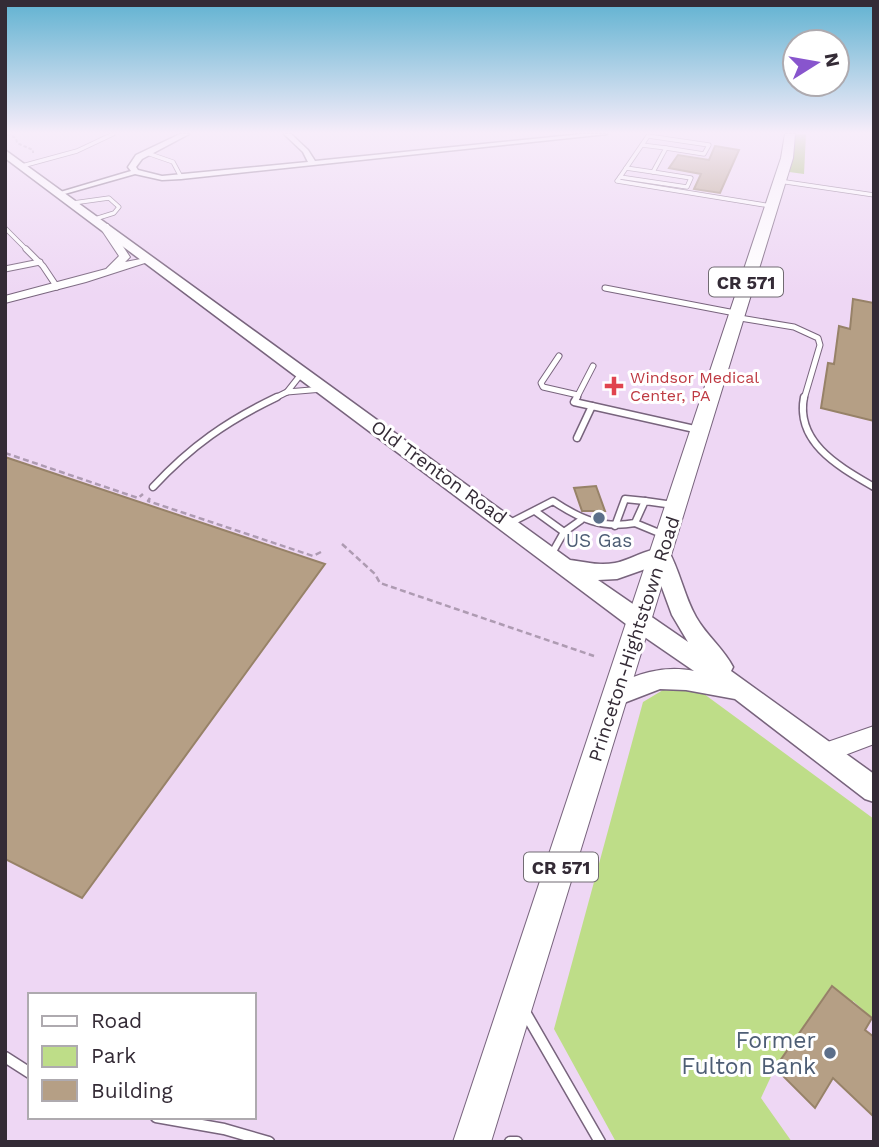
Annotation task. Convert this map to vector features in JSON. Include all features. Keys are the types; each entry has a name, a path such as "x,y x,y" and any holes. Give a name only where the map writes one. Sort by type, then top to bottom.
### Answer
{"main road":[{"name":"Old Trenton Road","path":"53,188 638,621 747,694 874,790"},
{"name":"Princeton-Hightstown Road","path":"480,1138 519,1002 638,621 777,188"},
{"path":"559,560 594,573 619,571 664,545 680,611 698,643 747,694"},
{"path":"616,696 637,684 679,677 747,694"}],"street":[{"path":"61,193 80,188"},
{"path":"100,223 124,251 125,257 103,274"},
{"path":"5,300 103,274 147,258"},
{"path":"824,753 874,735"}],"lane":[{"path":"657,188 771,206"},
{"path":"823,188 874,195"},
{"path":"73,203 109,198 118,205 118,211 100,223"},
{"path":"5,228 40,262 57,287"},
{"path":"5,269 40,262"},
{"path":"605,288 794,327 818,338 820,345 801,412 808,435 842,467 874,487"},
{"path":"559,356 541,383 543,387 578,396"},
{"path":"593,366 574,402 700,430"},
{"path":"287,392 302,373"},
{"path":"153,487 178,460 213,430 287,392 324,389"},
{"path":"578,438 592,406"},
{"path":"615,526 625,499 676,506"},
{"path":"509,524 553,501 581,520 594,525 635,523 664,545"},
{"path":"635,523 645,501"},
{"path":"536,511 564,532"},
{"path":"559,560 564,532 581,520"},
{"path":"519,1002 600,1142"},
{"path":"5,1057 28,1072"},
{"path":"168,1119 225,1129 269,1142"},
{"path":"480,1138 517,1142"}],"path":[{"path":"5,453 138,498 142,494 151,497 148,501 313,556 321,552"},
{"path":"342,544 380,583 594,656"}],"green space":[{"path":"663,690 700,691 874,819 874,1017 853,1001 851,1004 831,986 775,1068 761,1098 792,1142 616,1142 554,1029 643,702"}],"building":[{"path":"695,188 722,188 720,193"},
{"path":"853,299 874,303 874,421 821,408 828,363 834,364 839,326 850,329"},
{"path":"5,457 325,564 82,898 5,859"},
{"path":"596,486 605,511 582,511 574,488"},
{"name":"Former Fulton Bank","path":"832,986 872,1018 865,1030 874,1037 874,1117 833,1078 815,1108 775,1068"}],"place":[{"name":"Windsor Medical Center, PA","path":"614,386"},
{"name":"US Gas","path":"599,518"},
{"name":"Former Fulton Bank","path":"830,1053"}]}
